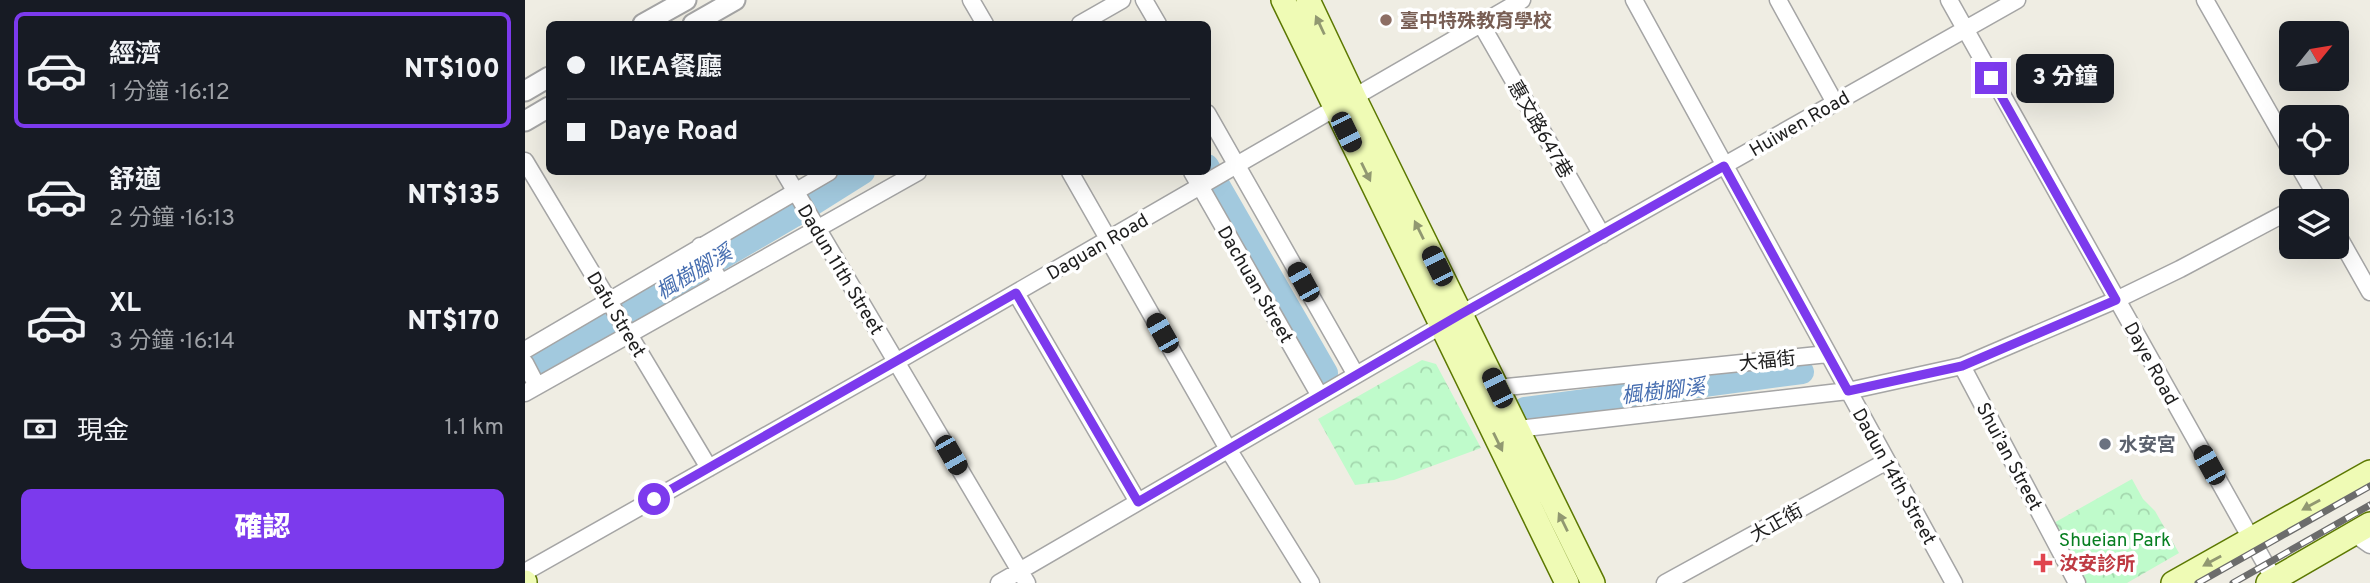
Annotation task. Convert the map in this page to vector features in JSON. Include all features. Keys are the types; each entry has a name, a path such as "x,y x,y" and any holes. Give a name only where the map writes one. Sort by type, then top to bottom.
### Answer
{"main road":[{"path":"1283,0 1344,103 1451,320 1567,583"},
{"path":"1308,0 1344,103"},
{"path":"1451,320 1497,388 1593,583"},
{"path":"2173,583 2370,472"},
{"path":"2273,582 2364,534"}],"street":[{"path":"648,21 685,0 695,21"},
{"path":"701,21 735,0"},
{"path":"971,0 983,21"},
{"path":"1085,21 1122,0"},
{"path":"1144,0 1156,21"},
{"name":"Daguan Road","path":"525,572 1109,240 1521,0"},
{"name":"Dadun 14th Street","path":"1634,0 1954,583"},
{"path":"1778,0 1835,103"},
{"name":"Daye Road","path":"1949,0 2273,582"},
{"name":"Huiwen Road","path":"999,583 1023,577 1138,502 1228,449 2017,0"},
{"path":"2205,0 2279,130"},
{"name":"惠文路647巷","path":"1481,24 1602,235"},
{"path":"525,91 546,79"},
{"path":"525,121 546,109"},
{"path":"1211,121 1234,168 1356,375"},
{"name":"Dafu Street","path":"525,161 709,468"},
{"name":"Dadun 11th Street","path":"786,175 1023,577"},
{"path":"525,350 611,304 823,175"},
{"path":"530,380 628,332 814,223 912,175"},
{"path":"1072,175 1228,449 1311,583"},
{"name":"Dachuan Street","path":"1195,175 1204,185 1320,396"},
{"path":"1517,429 1848,391 1962,366 2116,300 2279,216"},
{"path":"702,250 720,280"},
{"path":"2349,255 2370,292"},
{"path":"1016,293 1138,502"},
{"name":"大福街","path":"1497,388 1828,354"},
{"name":"Shui’an Street","path":"1962,366 2077,583"},
{"name":"大正街","path":"1665,583 1887,461"}],"green space":[{"path":"1422,360 1436,364 1481,448 1394,480 1355,485 1318,419"},
{"name":"Shueian Park","path":"2132,479 2143,499 2155,511 2179,553 2127,583 2085,583 2052,524"}],"waterway":[{"name":"楓樹腳溪","path":"1211,173 1326,373"},
{"name":"楓樹腳溪","path":"525,372 858,175"},
{"name":"楓樹腳溪","path":"1525,409 1802,372"}],"railway":[{"path":"2198,583 2370,486"},
{"path":"2233,583 2370,505"}],"place":[{"name":"臺中特殊教育學校","path":"1386,20"},
{"name":"水安宮","path":"2105,444"},
{"name":"汝安診所","path":"2043,563"}],"route":[{"path":"654,499 1016,293 1138,502 1461,314 1724,166 1848,391 1962,366 2116,300 1991,78"}]}
